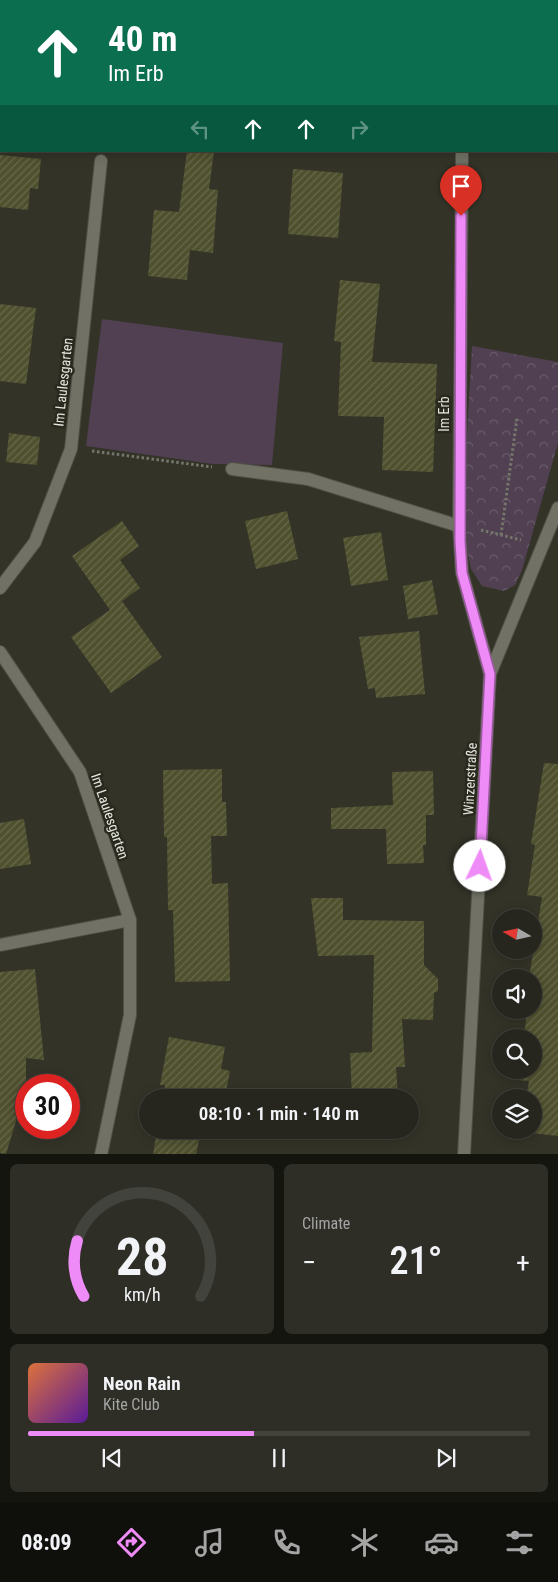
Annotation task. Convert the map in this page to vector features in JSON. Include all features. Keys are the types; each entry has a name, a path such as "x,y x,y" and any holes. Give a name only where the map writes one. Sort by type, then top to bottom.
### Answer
{"street":[{"name":"Im Erb","path":"462,152 459,526 462,573 490,674"},
{"name":"Im Laulesgarten","path":"0,588 35,542 71,449 101,161"},
{"path":"232,469 308,479 459,526"},
{"name":"Winzerstraße","path":"464,1154 490,674 558,508"},
{"name":"Im Laulesgarten","path":"0,652 80,772 130,920 130,1015 101,1154"},
{"path":"0,945 130,920"}],"path":[{"path":"501,535 517,418"},
{"path":"71,449 232,469"},
{"path":"475,529 530,542"}],"green space":[{"path":"102,319 283,343 272,465 213,464 86,446"},
{"path":"472,346 558,362 558,443 522,570 515,585 504,591 482,586 471,569 466,545 466,452"}],"building":[{"path":"187,152 214,152 209,189 218,190 213,253 190,250 187,280 148,276 154,210 179,212"},
{"path":"0,155 41,159 38,189 30,188 28,210 0,207"},
{"path":"293,169 343,173 338,238 288,234"},
{"path":"340,280 380,284 372,362 437,364 433,472 382,470 384,417 338,416 341,342 334,341"},
{"path":"0,304 36,308 26,384 0,381"},
{"path":"9,433 40,437 37,465 6,462"},
{"path":"287,511 298,559 256,569 245,521"},
{"path":"122,521 139,546 120,560 140,588 122,601 162,657 111,693 71,637 110,610 72,556"},
{"path":"381,532 388,580 351,586 343,538"},
{"path":"432,580 438,614 408,619 403,586"},
{"path":"419,631 425,694 376,698 375,688 368,689 359,637"},
{"path":"544,763 558,764 558,1136 542,1134 542,1089 528,1089 529,1081 518,1080 542,1079 542,1029 525,1029 526,1019 542,1019 542,969 530,969 532,959 542,959 542,909 540,909 542,897 527,895 535,845 531,844"},
{"path":"222,769 222,802 226,802 227,836 211,836 212,884 228,883 230,981 175,982 173,910 168,910 167,837 164,837 163,770"},
{"path":"433,771 434,815 426,815 426,845 423,845 424,863 387,864 386,829 331,829 331,808 393,805 392,772"},
{"path":"24,819 31,864 0,869 0,823"},
{"path":"311,898 343,898 343,920 424,921 424,965 438,979 438,991 434,993 433,1020 402,1019 405,1067 396,1067 397,1089 352,1089 350,1053 372,1052 374,955 318,956"},
{"path":"35,969 44,1060 26,1058 26,1074 15,1074 15,1124 6,1154 0,1153 0,972"},
{"path":"169,1037 225,1047 221,1069 230,1071 227,1089 164,1089 165,1085 160,1085"},
{"path":"156,1139 199,1139 196,1154 153,1154"}],"route":[{"path":"461,216 459,526 462,573 490,674 480,866"}]}
